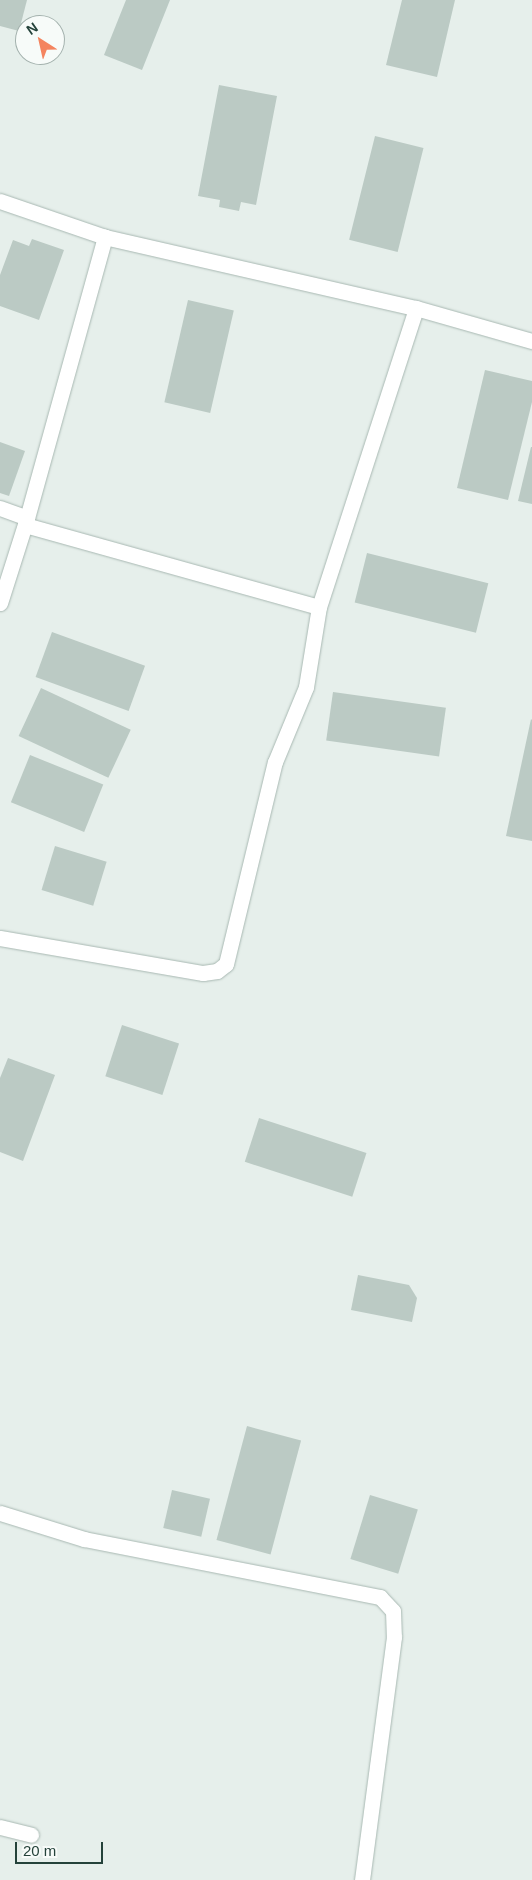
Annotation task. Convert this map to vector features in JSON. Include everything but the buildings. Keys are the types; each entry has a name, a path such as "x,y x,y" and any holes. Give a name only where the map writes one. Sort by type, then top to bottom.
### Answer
{"street":[{"path":"0,201 105,237 416,308 532,341"},
{"path":"0,603 26,522 105,237"},
{"path":"0,938 203,973 217,971 226,964 275,762 306,687 319,607 416,308"},
{"path":"0,508 26,522 319,607"},
{"path":"0,1513 84,1539 380,1597 393,1611 394,1637 362,1880"},
{"path":"0,1826 31,1835"}]}
